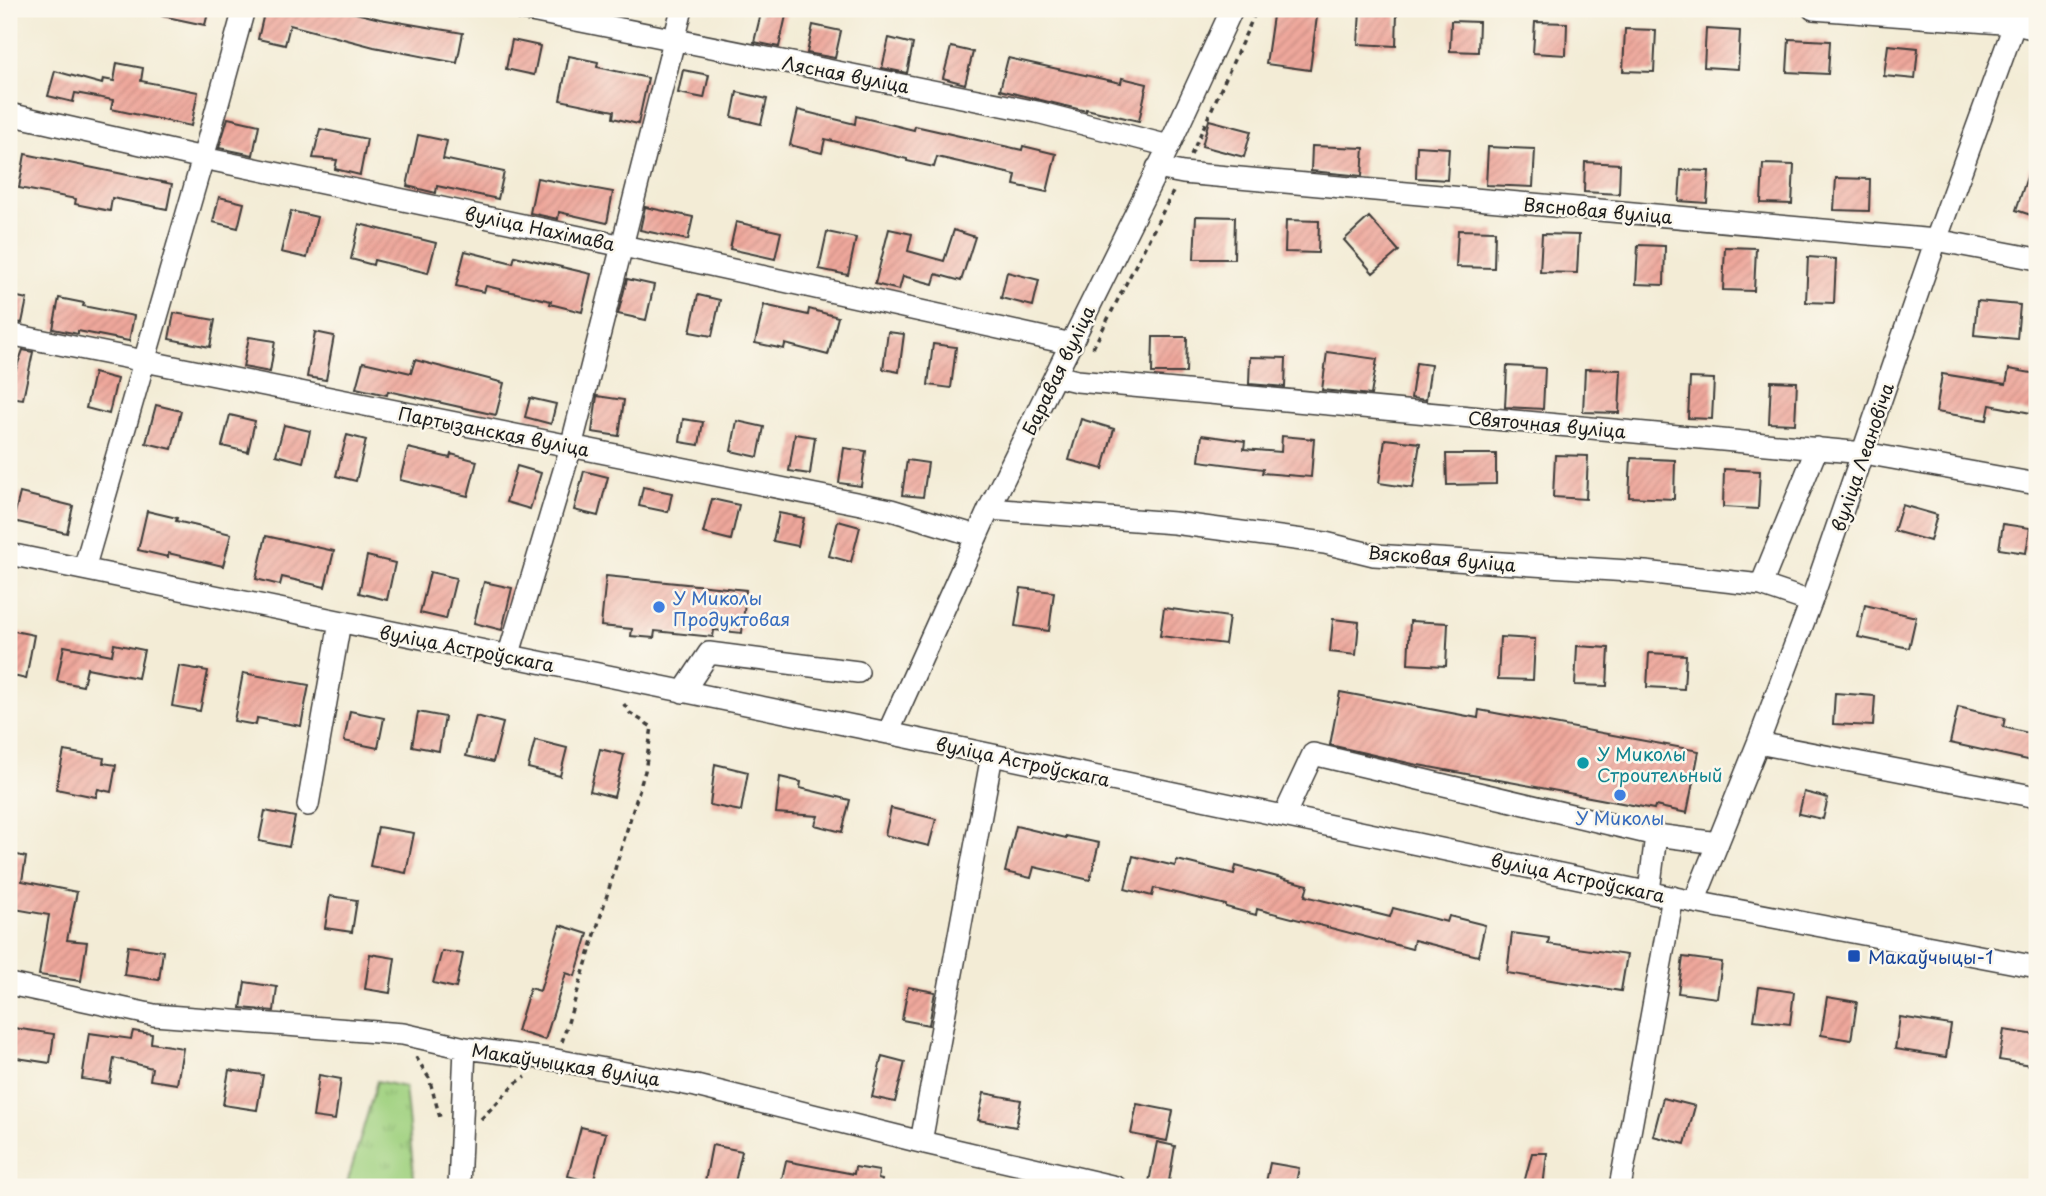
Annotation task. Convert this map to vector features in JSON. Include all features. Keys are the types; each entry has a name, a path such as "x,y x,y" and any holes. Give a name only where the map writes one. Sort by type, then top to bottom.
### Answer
{"street":[{"path":"84,569 204,158 244,9"},
{"name":"Лясная вуліца","path":"522,9 1037,112 1169,146"},
{"path":"509,657 571,447 682,9"},
{"name":"Баравая вуліца","path":"888,733 989,509 1066,378 1072,344 1169,146 1232,9"},
{"path":"1813,9 2017,16 2037,29"},
{"name":"вуліца Леановіча","path":"1694,902 1811,602 1936,240 2017,16"},
{"name":"вуліца Нахімава","path":"9,114 1072,344"},
{"name":"Вясновая вуліца","path":"1157,168 1183,173 1936,240 2037,258"},
{"name":"Партызанская вуліца","path":"9,334 891,510 977,536"},
{"name":"Святочная вуліца","path":"1066,378 1864,453 2037,484"},
{"path":"1760,585 1817,448"},
{"name":"Вясковая вуліца","path":"989,509 1174,523 1325,543 1374,555 1645,572 1760,585 1811,602"},
{"name":"вуліца Астроўскага","path":"9,554 888,733 1694,902 2037,967"},
{"path":"308,806 340,622"},
{"path":"683,692 709,653 858,672"},
{"path":"1758,743 2037,797"},
{"path":"1284,816 1313,754 1656,835 1718,843"},
{"path":"921,1142 992,755"},
{"path":"1649,892 1656,835"},
{"path":"1620,1187 1673,897"},
{"name":"Макаўчыцкая вуліца","path":"9,984 154,1015 403,1034 465,1048 556,1060 696,1086 1116,1187"},
{"path":"459,1187 465,1048"}],"path":[{"path":"1066,378 1183,173 1257,9"},
{"path":"460,1150 473,1128 516,1083 556,1060 645,771 652,727 630,713 603,676"},
{"path":"403,1034 429,1078 443,1128"}],"green space":[{"path":"377,1081 405,1087 415,1187 346,1187"}],"building":[{"path":"162,9 209,9 205,25 162,16"},
{"path":"265,9 339,9 463,33 457,63 374,47 290,25 285,45 258,39"},
{"path":"762,9 787,11 779,47 754,42"},
{"path":"1274,9 1318,9 1310,70 1266,64"},
{"path":"1360,10 1397,12 1396,46 1358,44"},
{"path":"1451,21 1479,22 1478,52 1450,51"},
{"path":"1535,22 1567,23 1566,55 1533,53"},
{"path":"813,25 841,31 835,58 807,53"},
{"path":"1625,29 1656,30 1654,72 1623,71"},
{"path":"1706,29 1740,31 1738,69 1704,67"},
{"path":"889,38 913,44 907,73 882,68"},
{"path":"1789,39 1830,41 1828,74 1787,72"},
{"path":"512,40 540,46 534,75 506,69"},
{"path":"1888,45 1918,48 1915,79 1884,76"},
{"path":"951,47 973,52 965,84 943,78"},
{"path":"569,56 598,62 597,67 648,78 638,124 613,118 614,111 560,100"},
{"path":"1008,58 1121,83 1122,78 1147,84 1139,121 1000,90"},
{"path":"117,63 143,68 141,81 198,92 191,126 111,109 113,100 75,93 73,102 48,96 55,71 102,84 103,79 114,81"},
{"path":"683,70 709,75 704,98 678,93"},
{"path":"737,92 767,99 761,124 732,117"},
{"path":"798,110 855,124 856,116 914,130 915,126 1022,150 1023,146 1056,154 1047,192 1014,185 1016,175 937,157 934,167 825,139 822,153 790,145"},
{"path":"228,118 259,125 253,155 219,148"},
{"path":"1209,120 1251,131 1244,157 1202,146"},
{"path":"320,129 367,139 360,175 335,169 337,160 313,158"},
{"path":"418,135 447,141 443,159 504,172 498,199 437,186 436,193 407,186"},
{"path":"1312,146 1364,148 1362,176 1311,171"},
{"path":"1417,146 1449,148 1447,180 1416,178"},
{"path":"1488,147 1535,149 1533,187 1486,185"},
{"path":"25,154 172,184 167,209 112,198 110,211 75,204 76,199 19,188"},
{"path":"2034,156 2037,157 2037,217 2016,210"},
{"path":"1585,162 1620,164 1619,194 1584,192"},
{"path":"1763,164 1794,165 1792,204 1761,203"},
{"path":"1681,170 1709,171 1707,203 1679,201"},
{"path":"537,178 613,192 607,223 559,212 558,219 530,213"},
{"path":"1836,178 1870,179 1869,211 1834,210"},
{"path":"219,197 244,203 238,228 213,222"},
{"path":"645,207 693,217 688,240 640,230"},
{"path":"291,211 317,217 307,258 281,252"},
{"path":"1196,216 1235,217 1234,259 1194,259"},
{"path":"1369,217 1399,251 1373,273 1344,240"},
{"path":"1286,220 1319,221 1318,253 1285,252"},
{"path":"736,222 781,232 775,259 730,249"},
{"path":"359,224 436,243 428,273 374,260 373,265 351,259"},
{"path":"889,229 912,234 908,251 944,261 954,230 975,237 961,281 936,274 933,284 903,276 899,290 875,284"},
{"path":"1458,230 1495,231 1494,268 1456,267"},
{"path":"827,232 856,238 848,275 819,269"},
{"path":"1542,234 1579,235 1577,273 1540,272"},
{"path":"1638,245 1665,246 1664,285 1636,284"},
{"path":"1725,247 1756,248 1754,291 1723,290"},
{"path":"465,251 513,263 515,256 591,274 582,312 550,304 551,301 486,286 484,292 456,286"},
{"path":"1808,257 1836,259 1834,303 1806,302"},
{"path":"1007,272 1039,280 1033,306 1001,298"},
{"path":"627,279 654,285 646,320 618,314"},
{"path":"9,295 27,299 22,323 9,321"},
{"path":"698,295 720,300 712,336 690,332"},
{"path":"59,298 84,303 83,306 134,316 129,341 53,329"},
{"path":"1977,301 2020,305 2017,339 1974,335"},
{"path":"764,305 808,315 809,309 838,317 828,355 785,344 784,349 755,343"},
{"path":"174,313 215,320 210,347 169,339"},
{"path":"315,332 334,336 326,380 307,377"},
{"path":"888,332 904,334 899,372 883,369"},
{"path":"249,337 275,341 270,372 243,367"},
{"path":"1153,337 1187,337 1186,373 1152,373"},
{"path":"933,344 956,347 951,388 928,385"},
{"path":"23,350 33,352 23,399 9,397 9,388"},
{"path":"1327,352 1377,359 1371,395 1322,390"},
{"path":"1250,357 1286,358 1285,387 1249,384"},
{"path":"415,360 504,383 496,415 388,391 387,395 356,388 363,362 411,373"},
{"path":"1416,363 1431,365 1426,400 1411,398"},
{"path":"1507,366 1545,368 1543,409 1505,407"},
{"path":"1585,369 1621,370 1619,413 1583,412"},
{"path":"2009,369 2037,374 2031,413 1990,405 1987,420 1936,412 1942,374 2006,384"},
{"path":"94,373 117,379 109,414 86,408"},
{"path":"1690,378 1714,379 1712,419 1688,418"},
{"path":"1771,381 1797,382 1795,424 1769,423"},
{"path":"597,396 624,400 619,436 592,432"},
{"path":"530,398 556,404 551,424 525,417"},
{"path":"156,405 181,411 172,449 146,443"},
{"path":"230,415 255,421 248,452 222,446"},
{"path":"683,419 703,422 699,445 680,442"},
{"path":"1081,419 1114,429 1103,469 1069,460"},
{"path":"737,421 764,427 758,457 731,451"},
{"path":"284,425 310,431 303,462 276,455"},
{"path":"795,434 815,437 810,474 789,471"},
{"path":"347,435 366,440 356,481 336,476"},
{"path":"1202,435 1245,441 1244,449 1281,452 1282,436 1314,439 1311,477 1262,473 1263,469 1199,461"},
{"path":"1385,439 1420,443 1413,488 1379,483"},
{"path":"408,448 477,461 468,496 400,480"},
{"path":"844,448 866,451 861,486 839,483"},
{"path":"1446,454 1496,454 1496,484 1447,485"},
{"path":"1555,455 1588,456 1586,499 1553,497"},
{"path":"1631,458 1675,460 1674,499 1629,497"},
{"path":"907,460 928,463 923,497 902,495"},
{"path":"517,466 541,473 530,509 506,502"},
{"path":"1724,469 1760,471 1758,509 1723,507"},
{"path":"584,471 608,477 598,516 574,510"},
{"path":"643,487 672,493 668,512 639,506"},
{"path":"20,493 73,506 67,533 13,521"},
{"path":"712,499 739,505 731,540 703,533"},
{"path":"1902,505 1937,515 1930,541 1894,531"},
{"path":"147,511 231,534 223,566 168,553 168,557 138,550"},
{"path":"779,513 804,518 798,546 773,541"},
{"path":"838,521 860,527 851,562 829,556"},
{"path":"2003,524 2030,528 2026,553 1999,549"},
{"path":"266,536 334,551 325,587 282,577 280,585 256,579"},
{"path":"367,556 395,563 387,600 359,593"},
{"path":"430,572 456,578 446,619 420,613"},
{"name":"У Миколы Продуктовая","path":"606,576 746,590 742,633 714,630 713,637 655,631 654,638 631,636 632,629 601,626"},
{"path":"484,582 512,588 502,630 474,623"},
{"path":"1021,588 1054,592 1049,631 1015,626"},
{"path":"1865,605 1916,617 1909,648 1858,637"},
{"path":"1164,608 1229,617 1225,644 1160,636"},
{"path":"1333,619 1359,622 1356,655 1330,652"},
{"path":"1410,621 1448,623 1446,666 1408,664"},
{"path":"9,630 34,635 26,679 9,675"},
{"path":"1500,637 1535,639 1533,680 1498,679"},
{"path":"114,644 144,650 138,678 87,668 83,686 57,681 64,646 112,655"},
{"path":"1577,646 1609,648 1607,686 1575,685"},
{"path":"1649,653 1686,655 1684,689 1647,687"},
{"path":"179,666 208,671 200,711 172,706"},
{"path":"243,673 309,685 301,726 257,718 256,725 234,721"},
{"name":"У Миколы Строительный","path":"1340,692 1478,718 1479,710 1699,751 1687,813 1413,764 1330,745"},
{"path":"1835,693 1875,696 1873,726 1833,724"},
{"path":"1958,707 2005,718 2003,727 2037,735 2037,762 1950,743"},
{"path":"350,711 384,718 378,748 344,741"},
{"path":"418,712 445,717 439,751 412,746"},
{"path":"476,716 503,723 493,762 466,756"},
{"path":"535,740 567,748 560,776 528,768"},
{"path":"600,749 624,755 614,797 590,791"},
{"path":"64,751 104,758 103,763 116,765 111,792 98,789 96,797 56,789"},
{"path":"715,764 748,772 741,811 710,805"},
{"path":"780,777 801,782 800,788 850,800 842,832 815,825 818,816 776,813"},
{"path":"1804,792 1828,798 1823,819 1799,814"},
{"path":"891,808 936,819 929,846 885,835"},
{"path":"265,811 295,817 289,847 259,841"},
{"path":"1016,826 1099,843 1090,880 1034,867 1031,878 1005,872"},
{"path":"378,827 414,833 406,873 370,866"},
{"path":"9,853 26,857 22,881 77,892 67,940 87,942 81,981 39,975 49,915 9,908"},
{"path":"1133,856 1175,866 1177,860 1234,874 1236,866 1308,885 1305,896 1390,917 1393,908 1447,922 1449,916 1485,925 1478,956 1414,940 1412,949 1257,909 1256,915 1154,888 1152,896 1125,889"},
{"path":"330,896 357,900 352,932 325,928"},
{"path":"560,925 588,934 575,976 566,973 545,1040 517,1031 530,988 540,991"},
{"path":"1512,933 1549,938 1548,944 1627,955 1621,991 1507,973"},
{"path":"128,946 163,951 159,980 124,975"},
{"path":"442,951 463,954 456,988 433,983"},
{"path":"370,954 395,958 390,993 365,989"},
{"path":"1683,957 1722,962 1717,998 1678,993"},
{"path":"245,982 277,987 274,1011 241,1008"},
{"path":"908,987 935,992 929,1025 902,1020"},
{"path":"1759,987 1794,992 1790,1024 1754,1020"},
{"path":"1827,997 1857,1002 1851,1040 1821,1035"},
{"path":"1900,1017 1951,1025 1946,1057 1895,1049"},
{"path":"14,1028 54,1034 50,1063 10,1057"},
{"path":"2004,1030 2037,1035 2037,1066 1999,1060"},
{"path":"133,1031 152,1034 151,1043 183,1048 177,1084 150,1080 152,1068 114,1058 110,1083 82,1079 89,1033 131,1039"},
{"path":"882,1056 905,1062 895,1102 872,1097"},
{"path":"229,1070 263,1075 257,1110 223,1105"},
{"path":"319,1075 341,1079 335,1120 313,1117"},
{"path":"984,1093 1021,1100 1016,1127 978,1120"},
{"path":"1663,1098 1695,1106 1685,1144 1653,1136"},
{"path":"1137,1104 1173,1111 1167,1141 1131,1134"},
{"path":"581,1127 606,1133 593,1183 568,1176"},
{"path":"1157,1142 1175,1146 1168,1187 1148,1187"},
{"path":"712,1145 742,1151 734,1187 704,1187"},
{"path":"1532,1153 1547,1153 1543,1187 1524,1183"},
{"path":"786,1161 854,1174 855,1167 879,1171 881,1187 780,1187"},
{"path":"1270,1163 1299,1168 1295,1187 1265,1187"}],"place":[{"name":"У Миколы Продуктовая","path":"659,607"},
{"name":"У Миколы Строительный","path":"1583,763"},
{"name":"У Миколы","path":"1620,795"},
{"name":"Макаўчыцы-1","path":"1854,956"}]}
